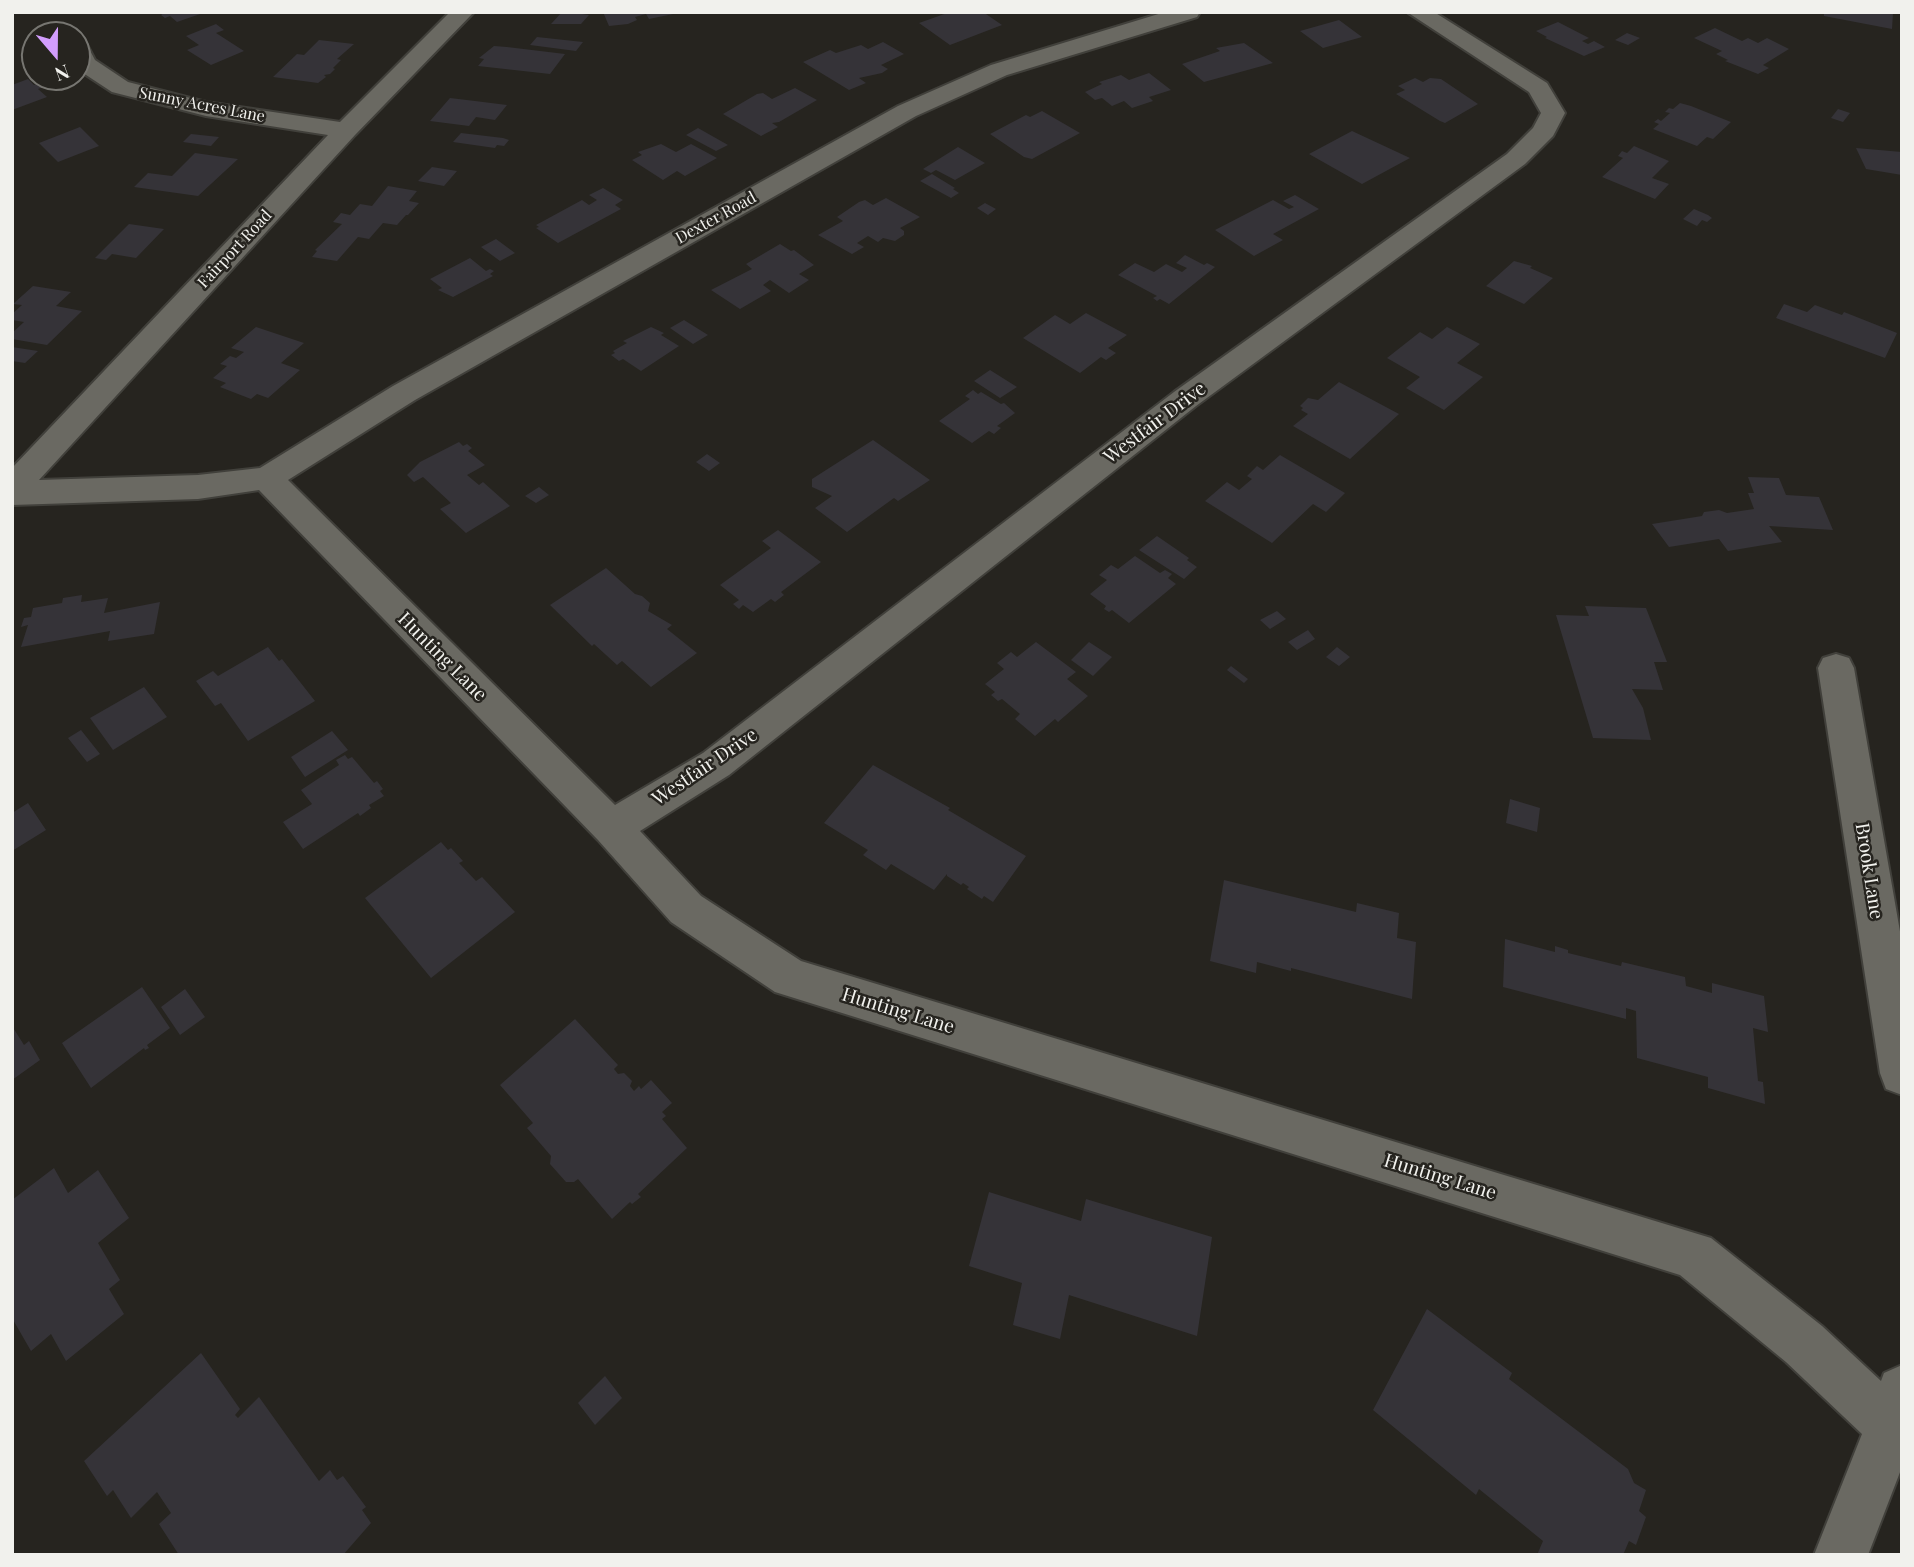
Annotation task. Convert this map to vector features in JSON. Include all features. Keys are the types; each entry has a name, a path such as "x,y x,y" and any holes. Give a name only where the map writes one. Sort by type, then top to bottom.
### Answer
{"street":[{"name":"Fairport Road","path":"12,491 345,130 463,12"},
{"name":"Dexter Road","path":"267,478 404,393 907,111 999,70 1189,12"},
{"name":"Westfair Drive","path":"612,828 716,764 1185,399 1516,159 1544,131 1553,113 1539,88 1418,12"},
{"name":"Sunny Acres Lane","path":"91,68 120,87 159,99 206,109 345,130"},
{"path":"12,491 198,487 267,478"},
{"name":"Hunting Lane","path":"267,478 612,828 686,909 790,978 1694,1255 1804,1344 1896,1408"},
{"name":"Brook Lane","path":"1836,668 1902,1073"},
{"path":"1841,1555 1896,1408"}],"building":[{"path":"165,12 203,13 177,22 170,16 165,18 161,15"},
{"path":"562,12 589,15 581,24 551,24"},
{"path":"603,12 678,13 649,19 646,14 635,17 637,20 628,24 609,26"},
{"path":"950,12 983,12 1002,25 950,45 919,23"},
{"path":"1824,12 1893,13 1892,29 1824,16"},
{"path":"1339,20 1362,37 1323,48 1300,31"},
{"path":"1558,22 1589,38 1582,41 1588,44 1594,41 1605,47 1584,56 1536,31"},
{"path":"216,24 224,30 216,33 244,51 211,65 187,50 199,45 186,36"},
{"path":"1715,28 1742,41 1748,38 1758,43 1767,38 1789,49 1763,65 1769,68 1758,74 1725,61 1728,60 1716,54 1722,51 1694,38"},
{"path":"1627,33 1640,38 1628,45 1615,40"},
{"path":"537,37 583,42 576,51 530,45"},
{"path":"319,40 354,44 337,59 341,60 333,68 335,69 324,75 326,77 318,83 273,77 297,54 304,55"},
{"path":"883,42 904,54 881,65 888,69 882,73 859,78 866,83 849,90 803,62 830,50 836,53 861,45 868,49"},
{"path":"1244,43 1273,63 1204,82 1182,64 1220,51 1216,48"},
{"path":"494,46 565,54 550,74 478,66 484,59 479,58"},
{"path":"1149,73 1171,90 1149,97 1153,101 1132,108 1124,101 1112,106 1102,98 1095,100 1085,92 1102,84 1099,82 1121,75 1129,80"},
{"path":"1415,78 1423,82 1430,78 1441,79 1478,104 1445,123 1440,121 1396,94 1405,90 1398,86"},
{"path":"21,82 21,91 40,91 47,97 12,110 12,85"},
{"path":"795,88 817,100 779,122 772,123 778,127 761,136 723,114 757,94 763,93 772,99"},
{"path":"450,98 507,105 495,120 476,117 469,126 430,121"},
{"path":"1680,103 1731,122 1713,139 1707,137 1697,146 1653,129 1659,124 1654,122 1658,119 1661,121 1670,113 1665,112 1669,108 1673,109"},
{"path":"1838,109 1850,113 1843,122 1831,118"},
{"path":"1042,111 1080,133 1032,159 1024,157 990,134 1026,115 1030,117"},
{"path":"80,127 99,146 58,162 39,143"},
{"path":"698,128 728,145 716,151 686,135"},
{"path":"1352,131 1410,158 1362,184 1309,154"},
{"path":"461,133 509,140 504,146 497,145 495,148 453,142"},
{"path":"191,134 219,137 211,146 183,142"},
{"path":"661,144 676,152 691,144 717,158 685,176 677,171 663,180 632,160 642,155 638,152"},
{"path":"1634,146 1669,161 1652,178 1669,184 1655,199 1602,177 1623,158 1618,156 1622,151 1627,153"},
{"path":"958,147 985,163 955,180 936,170 931,173 923,169"},
{"path":"1856,148 1902,152 1902,175 1866,169"},
{"path":"195,153 238,159 198,196 134,187 148,173 172,176"},
{"path":"432,167 457,171 444,186 418,181"},
{"path":"932,174 959,193 951,198 920,181"},
{"path":"388,186 417,191 409,201 419,203 397,225 383,223 369,239 358,237 337,261 312,257 317,251 315,250 342,224 333,222 341,213 350,215 360,204 372,206"},
{"path":"603,188 623,200 615,205 621,209 558,243 536,228 539,227 536,225 582,200 589,205 597,200 589,195"},
{"path":"1295,195 1319,209 1273,234 1283,240 1254,256 1215,230 1273,200 1289,209 1294,207 1283,201"},
{"path":"886,198 920,217 900,228 904,235 895,241 883,238 878,242 868,236 857,243 864,247 852,254 818,235 843,221 837,217 859,202 865,200 873,205"},
{"path":"985,203 996,209 988,215 977,208"},
{"path":"1694,209 1712,218 1707,222 1702,220 1697,226 1683,219"},
{"path":"129,224 164,229 136,258 112,254 106,260 95,258"},
{"path":"496,239 515,253 500,261 481,247"},
{"path":"780,244 791,251 794,250 814,265 799,274 809,280 789,293 770,280 763,285 771,291 740,309 711,290 752,269 746,264"},
{"path":"1185,255 1204,265 1207,263 1215,267 1169,304 1160,299 1157,301 1153,298 1157,296 1118,275 1135,263 1154,272 1166,264 1182,272 1187,268 1176,263"},
{"path":"470,258 486,271 494,271 490,274 493,276 453,297 438,290 442,288 430,279"},
{"path":"1514,261 1532,266 1530,268 1553,278 1524,304 1486,286"},
{"path":"33,286 71,292 56,306 82,311 47,345 12,339 12,333 24,322 12,320 12,314 22,305 13,304"},
{"path":"1784,304 1807,312 1815,305 1842,315 1844,312 1897,333 1885,358 1776,318"},
{"path":"1086,313 1127,335 1108,348 1116,353 1106,360 1101,357 1080,373 1023,338 1055,315 1070,324"},
{"path":"684,320 708,335 693,344 670,328"},
{"path":"256,327 304,343 281,363 300,370 268,398 257,394 251,399 220,387 226,383 213,378 227,366 220,364 230,356 236,358 244,352 231,348"},
{"path":"651,327 664,333 661,335 679,346 641,371 623,359 619,361 611,355 627,343 623,341"},
{"path":"1447,327 1480,344 1457,363 1483,377 1444,410 1406,388 1420,377 1387,358 1420,332 1432,339"},
{"path":"12,347 38,351 25,363 12,361"},
{"path":"990,370 1017,387 1000,398 974,381"},
{"path":"1339,382 1399,414 1350,459 1293,426 1308,414 1301,410 1303,408 1300,406 1308,398 1318,400"},
{"path":"973,390 1004,403 1015,413 997,426 1001,428 994,434 989,431 972,443 939,421 970,399 965,396"},
{"path":"873,440 930,480 898,501 894,498 847,532 815,508 832,496 812,487 812,479"},
{"path":"459,442 472,448 468,451 485,465 467,475 479,485 483,482 510,506 466,533 440,509 451,503 423,477 414,482 407,475 420,462"},
{"path":"707,454 720,463 709,471 696,462"},
{"path":"1280,455 1345,493 1326,512 1313,504 1272,543 1205,501 1227,482 1239,490 1252,479 1247,476 1257,466 1263,470"},
{"path":"1748,477 1779,478 1786,495 1819,497 1833,530 1769,526 1782,542 1728,551 1719,539 1669,547 1652,524 1702,516 1704,512 1719,510 1727,513 1754,509 1748,493 1754,493"},
{"path":"539,487 549,495 536,503 525,496"},
{"path":"778,530 821,562 781,592 784,595 775,602 771,599 753,612 743,605 739,609 733,604 739,600 720,585 771,548 762,541"},
{"path":"1157,536 1189,558 1187,560 1197,567 1184,579 1139,550"},
{"path":"1135,556 1160,573 1165,570 1172,574 1168,578 1176,584 1129,623 1112,610 1109,612 1104,609 1106,606 1090,594 1107,580 1099,575 1111,565 1118,569"},
{"path":"606,568 635,594 650,603 648,611 672,625 667,629 697,653 651,687 622,661 617,665 594,644 592,646 550,605"},
{"path":"82,595 81,602 108,598 104,613 160,602 154,634 108,641 110,631 21,647 28,625 21,627 24,618 31,617 33,608 62,603 63,598"},
{"path":"1585,606 1646,608 1667,662 1654,662 1663,690 1632,689 1643,708 1651,740 1593,738 1556,615 1589,616"},
{"path":"1277,611 1286,619 1270,629 1260,620"},
{"path":"1308,630 1315,639 1297,650 1288,642"},
{"path":"1036,642 1076,672 1067,679 1088,696 1058,722 1055,719 1035,736 1015,719 1020,714 1002,699 998,701 991,695 995,692 985,684 1004,669 997,663 1011,652 1017,657"},
{"path":"1089,642 1112,657 1093,676 1071,660"},
{"path":"268,647 279,661 282,659 315,701 248,741 221,703 215,706 196,681 213,671 218,676"},
{"path":"1337,647 1350,657 1339,666 1326,657"},
{"path":"1231,666 1248,679 1244,683 1227,670"},
{"path":"144,687 167,717 113,750 90,718"},
{"path":"81,730 100,754 87,762 68,738"},
{"path":"332,731 348,750 305,777 291,757"},
{"path":"345,755 348,759 352,757 374,783 377,781 384,796 369,805 371,808 360,816 358,813 303,849 283,822 312,804 301,790 339,765 336,760"},
{"path":"873,765 950,808 948,810 1026,856 993,902 984,896 982,899 967,889 969,887 963,883 961,885 947,874 934,890 891,864 886,870 863,855 868,850 824,823"},
{"path":"1510,799 1540,808 1537,832 1506,823"},
{"path":"28,803 46,830 12,851 12,813"},
{"path":"441,842 463,861 459,863 476,881 482,877 515,912 431,978 365,898"},
{"path":"1224,880 1356,912 1357,903 1399,913 1397,938 1416,942 1412,999 1291,968 1291,971 1257,962 1256,973 1210,961"},
{"path":"1505,939 1555,952 1555,946 1568,950 1568,953 1621,966 1622,962 1685,977 1686,986 1712,993 1712,983 1764,996 1768,1032 1753,1028 1758,1081 1763,1082 1765,1104 1708,1088 1708,1077 1637,1058 1636,1011 1626,1008 1626,1019 1503,987"},
{"path":"142,987 170,1028 147,1045 149,1048 144,1048 91,1088 62,1043"},
{"path":"185,989 205,1017 180,1035 161,1007"},
{"path":"575,1019 618,1065 614,1069 618,1074 624,1073 632,1081 630,1086 634,1091 639,1086 641,1089 651,1080 672,1103 662,1112 666,1116 662,1119 687,1148 638,1194 641,1197 632,1204 630,1202 612,1219 578,1179 566,1182 550,1164 551,1156 527,1128 533,1123 500,1085"},
{"path":"12,1026 24,1045 29,1041 40,1060 12,1080"},
{"path":"54,1168 68,1193 98,1170 129,1218 98,1243 120,1280 109,1289 124,1314 66,1361 51,1334 31,1351 12,1318 12,1200"},
{"path":"989,1192 1081,1221 1086,1199 1212,1237 1197,1336 1069,1295 1060,1339 1013,1325 1022,1283 969,1266"},
{"path":"1427,1309 1512,1373 1509,1379 1628,1469 1634,1483 1646,1490 1639,1511 1646,1517 1636,1545 1629,1541 1623,1555 1537,1555 1543,1541 1479,1489 1476,1495 1373,1410"},
{"path":"201,1353 240,1409 235,1415 238,1418 259,1397 319,1481 330,1470 337,1480 343,1476 366,1507 362,1510 371,1523 343,1555 179,1555 159,1524 171,1513 157,1492 131,1518 113,1490 107,1496 84,1461"},
{"path":"605,1376 622,1398 595,1425 578,1403"}]}
